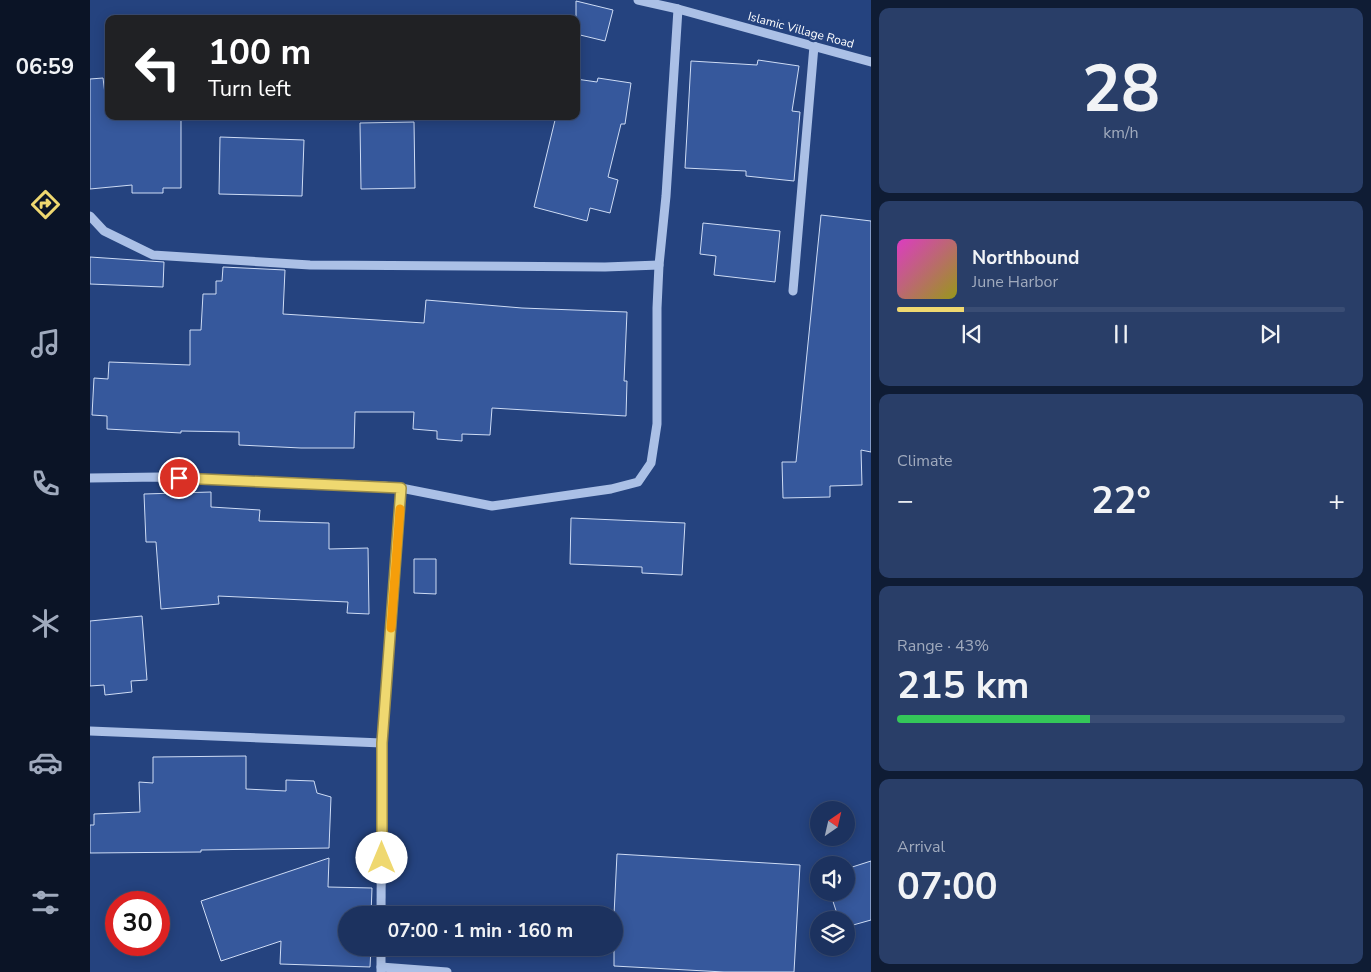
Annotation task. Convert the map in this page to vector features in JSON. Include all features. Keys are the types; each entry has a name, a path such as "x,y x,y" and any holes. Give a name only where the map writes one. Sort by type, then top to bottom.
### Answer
{"street":[{"name":"Islamic Village Road","path":"638,0 678,9 871,62"},
{"path":"90,478 160,477 401,488 492,506 611,489 638,482 651,463 658,424 658,265 666,196 678,9"},
{"path":"793,291 814,46"},
{"path":"90,216 104,231 153,255 320,265 606,267 658,265"},
{"path":"381,906 382,743 401,488"},
{"path":"90,731 382,743"},
{"path":"381,956 381,970 447,972"}],"building":[{"path":"576,1 613,10 605,41 580,35 580,15 576,15"},
{"path":"758,60 799,66 792,111 800,112 794,181 746,176 746,171 685,168 691,61 757,65"},
{"path":"103,78 105,120 181,120 181,188 163,188 163,193 132,193 132,185 90,189 90,79"},
{"path":"598,78 631,83 625,124 621,124 608,177 618,180 610,213 590,208 587,221 534,207 555,120 580,120 580,80 597,82"},
{"path":"414,122 415,188 361,189 360,123"},
{"path":"220,137 304,140 302,196 219,194"},
{"path":"821,215 871,221 871,452 861,450 862,485 830,486 830,497 783,498 782,462 796,462"},
{"path":"703,223 780,231 775,282 714,275 716,256 700,254"},
{"path":"90,257 164,262 163,287 90,284"},
{"path":"223,267 285,270 283,314 424,323 426,300 522,308 627,312 624,381 627,381 626,416 492,408 490,435 462,434 462,441 437,439 437,431 413,429 414,412 355,412 354,448 239,445 239,432 181,431 181,433 107,429 107,416 92,415 94,378 108,379 109,362 190,365 190,330 201,330 203,294 216,294 216,281 222,281"},
{"path":"211,492 211,507 260,510 259,521 329,523 329,549 368,548 369,614 347,613 348,602 218,596 219,604 161,609 156,542 146,542 144,494"},
{"path":"571,518 685,523 682,575 642,573 642,567 570,564"},
{"path":"414,559 436,559 436,594 414,593"},
{"path":"142,616 147,680 131,681 132,692 105,695 104,685 90,686 90,621"},
{"path":"246,756 246,789 286,791 286,780 314,781 317,793 331,797 329,848 90,853 90,825 94,825 94,814 140,812 139,782 153,783 153,757"},
{"path":"617,854 800,865 794,972 724,972 614,966 614,956 623,956 623,906 614,906"},
{"path":"329,858 328,887 372,888 371,906 338,906 338,956 371,956 370,967 280,964 281,941 221,961 201,901"},
{"path":"871,861 871,920 855,924 855,911 836,911 833,901 855,901 855,866"}],"slow traffic":[{"path":"391,628 400,509"}],"route":[{"path":"179,478 401,488 382,743 382,858"}]}
